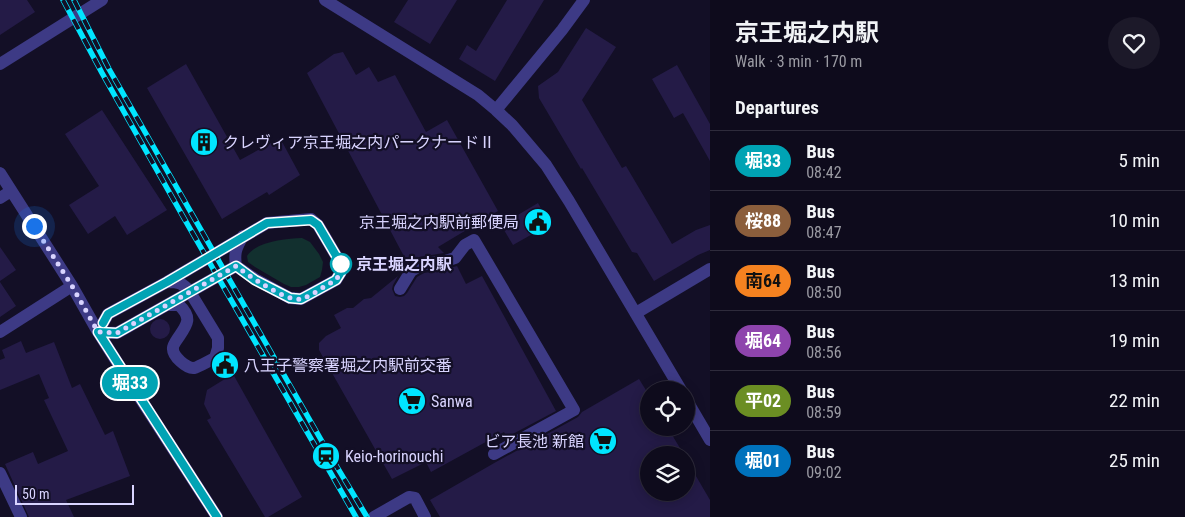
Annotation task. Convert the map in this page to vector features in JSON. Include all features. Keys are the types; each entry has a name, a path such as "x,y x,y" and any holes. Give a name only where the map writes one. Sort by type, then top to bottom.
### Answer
{"street":[{"path":"0,64 102,0"},
{"path":"325,0 478,95 496,110 533,148 569,200 676,381"},
{"path":"496,110 562,30 584,0"},
{"path":"0,173 72,286 98,332 217,517"},
{"path":"0,198 11,190"},
{"path":"98,332 108,314 167,282 243,236 267,223 311,220 318,225 341,264 341,272 336,280 301,299 290,298 255,280 236,266 235,250 243,236"},
{"path":"400,289 411,271 421,265 455,258 465,245 474,240 574,410 494,454"},
{"path":"98,332 117,333 236,266"},
{"path":"636,313 710,269"},
{"path":"167,282 178,282 190,292 218,338 215,358 194,368 188,367 174,356 173,349 175,343 186,326 188,319 186,311 179,305 167,305"},
{"path":"0,332 72,286"},
{"path":"695,414 710,440"},
{"path":"0,473 21,517"},
{"path":"374,517 408,497 415,498 425,517"}],"green space":[{"path":"302,238 310,242 323,262 320,277 306,285 291,287 248,262 247,256 257,247 272,242"}],"building":[{"path":"0,0 27,0 35,12 0,35"},
{"path":"408,0 457,0 430,44 394,22"},
{"path":"507,0 544,0 495,81 459,59 467,45 476,51"},
{"path":"586,28 616,47 582,100 622,168 626,166 672,244 696,230 710,225 710,250 654,281 637,253 632,252 539,98 538,86 558,72"},
{"path":"343,52 356,75 369,67 378,82 395,75 426,132 447,120 498,211 438,247 444,253 419,257 408,264 307,73 334,54"},
{"name":"クレヴィア京王堀之内パークナードⅡ","path":"186,64 240,160 280,138 300,175 269,195 267,192 222,219 147,88"},
{"path":"677,65 710,124 710,161 683,113 674,118 652,79"},
{"path":"102,110 167,210 127,235 115,216 88,234 69,205 99,186 65,134"},
{"path":"538,203 549,223 549,229 545,233 536,232 513,245 501,225"},
{"path":"0,247 16,270 0,281"},
{"path":"457,266 466,284 482,276 556,411 507,437 504,432 431,472 426,462 392,479 319,350 319,343 326,336 341,328 334,315 347,308 353,308 364,299 371,298 398,276 392,289 395,296 400,297 407,293 417,277 424,273"},
{"path":"0,282 16,306 0,317"},
{"path":"160,319 167,322 170,329 167,336 160,339 153,336 150,329 153,322"},
{"path":"21,341 26,353 54,342 72,388 80,384 105,435 113,431 130,476 66,500 74,517 29,517 5,464 33,452 38,464 68,451 44,400 49,398 39,374 0,390 0,360 5,358 2,350"},
{"path":"233,374 302,497 268,517 265,517 207,420 211,418 204,404 207,390"},
{"name":"ビア長池 新館","path":"639,379 640,436 673,436 679,446 640,446 640,501 695,501 695,474 710,500 710,517 440,517 430,500 578,417 582,412"}],"railway":[{"path":"63,0 185,220 356,517"},
{"path":"74,0 109,69 367,517"}],"bus line":[{"name":"堀33","path":"103,323 108,314 167,282 267,223 311,220 318,225 341,264 341,272 336,280 301,299 290,298 255,280 236,266 117,333 98,332 217,517"}],"place":[{"name":"クレヴィア京王堀之内パークナードⅡ","path":"204,142"},
{"name":"京王堀之内駅前郵便局","path":"538,222"},
{"name":"京王堀之内駅","path":"341,264"},
{"name":"八王子警察署堀之内駅前交番","path":"225,365"},
{"name":"Sanwa","path":"412,401"},
{"name":"ビア長池 新館","path":"603,441"},
{"name":"Keio-horinouchi","path":"326,456"}],"route":[{"path":"34,226 72,286 98,332 117,333 236,266 255,280 290,298 301,299 336,280 341,272 341,264"}]}
